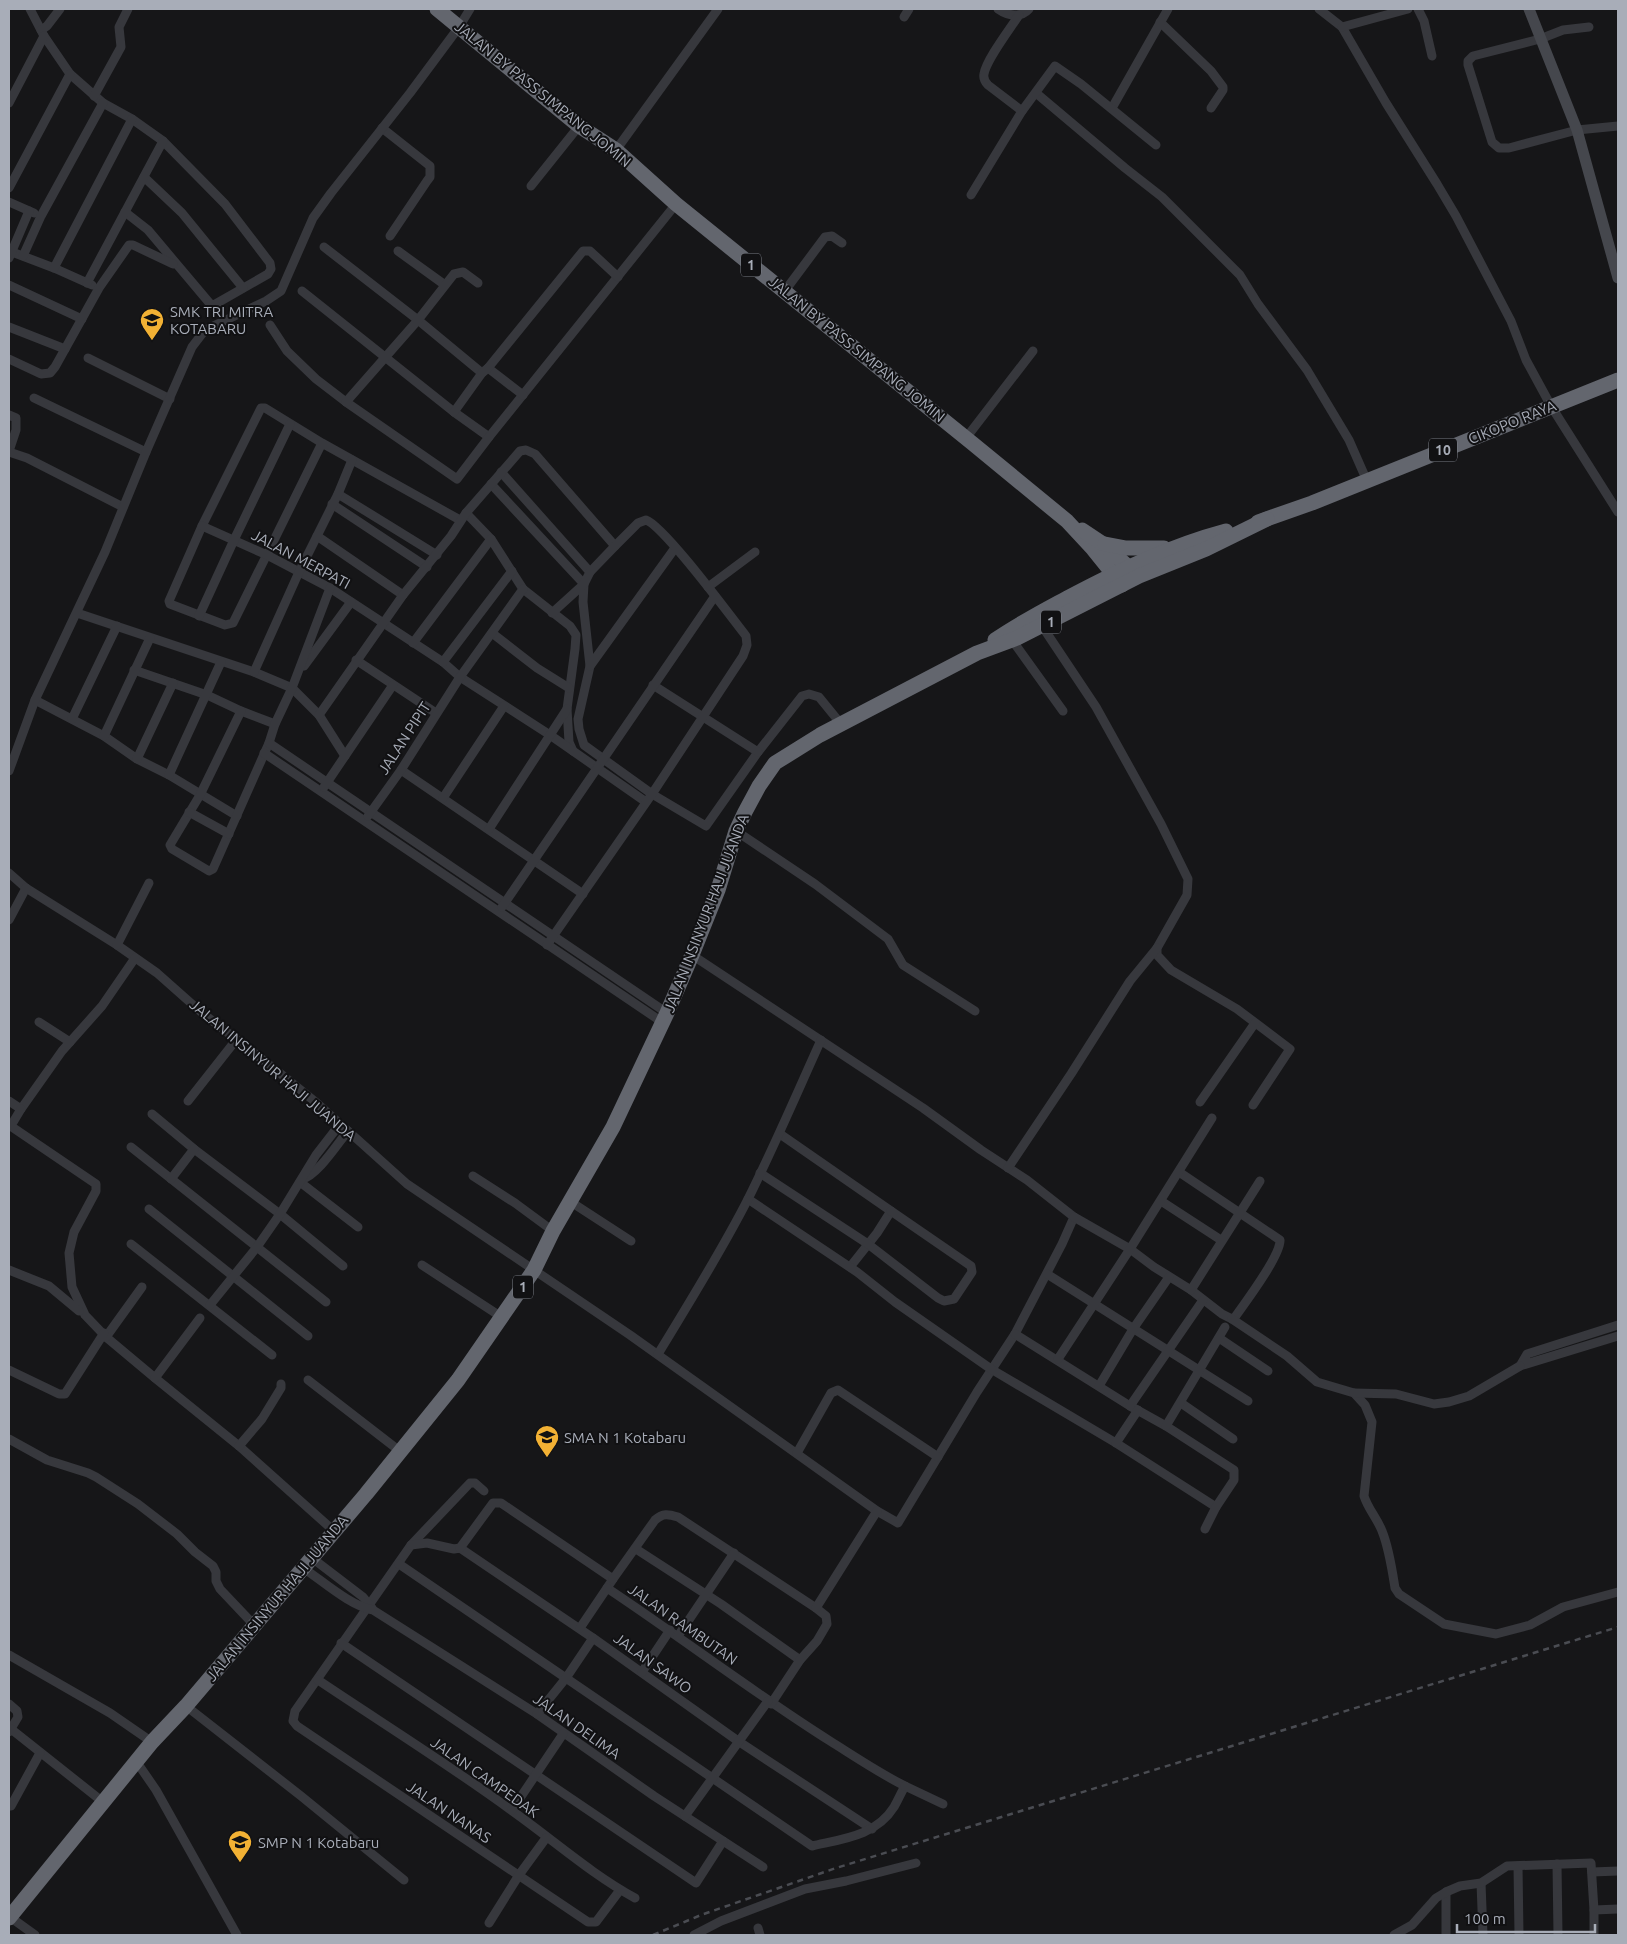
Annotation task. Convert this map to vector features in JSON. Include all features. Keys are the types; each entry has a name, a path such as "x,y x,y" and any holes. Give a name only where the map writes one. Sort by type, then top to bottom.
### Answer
{"highway":[{"name":"JALAN BY PASS SIMPANG JOMIN","path":"436,9 580,126 616,150 676,204 1066,521 1134,571"},
{"name":"CIKOPO RAYA","path":"1134,571 1206,549 1267,520 1618,380"},
{"name":"CIKOPO RAYA","path":"1134,571 1172,548 1267,520"},
{"name":"JALAN BY PASS SIMPANG JOMIN","path":"1098,546 1117,580"},
{"path":"1093,584 1099,574 1098,546 1172,548"},
{"name":"1","path":"1117,580 1134,571"},
{"name":"JALAN INSINYUR HAJI JUANDA","path":"977,653 1012,628 1093,584 1117,580"},
{"name":"JALAN INSINYUR HAJI JUANDA","path":"9,1918 136,1761 186,1706 401,1452 458,1380 503,1318 534,1270 553,1231 613,1128 665,1018 692,955 718,890 736,831 756,791 775,763 799,747 977,653 1042,626 1117,580"}],"main road":[{"path":"1529,9 1577,130 1618,278"}],"street":[{"path":"30,9 43,33 70,74 103,103 132,119 162,141 225,204 270,263 271,269 268,274 212,306 176,266 148,230 125,212"},
{"path":"9,103 43,33 60,9"},
{"path":"94,96 121,48 119,27 128,9"},
{"path":"9,771 35,700 77,613 192,347 205,330 266,301 281,291 313,218 459,28 470,9"},
{"path":"616,150 718,9"},
{"path":"998,9 1009,14 1019,15 1024,14 1030,9"},
{"path":"1112,108 1168,9"},
{"path":"1319,9 1342,27 1456,216 1510,321 1526,360 1551,406 1618,512"},
{"path":"1342,27 1408,9"},
{"path":"1418,9 1424,21 1432,56"},
{"path":"1019,15 987,65 983,75 988,85 1022,111"},
{"path":"1160,22 1210,71 1223,87 1211,108"},
{"path":"1589,27 1564,30 1540,39 1473,56 1468,61 1468,65 1492,142 1499,148 1509,148 1577,130 1618,126"},
{"path":"971,195 997,150 1022,111 1036,94 1052,67 1057,66 1156,145"},
{"path":"9,188 70,74"},
{"path":"1036,94 1162,197 1240,275 1258,304 1307,370 1349,440 1367,480"},
{"path":"24,256 41,216 103,103"},
{"path":"54,268 132,119"},
{"path":"531,186 580,126"},
{"path":"382,128 430,166 431,172 390,236"},
{"path":"87,283 162,141"},
{"path":"144,177 182,213 243,288"},
{"path":"9,202 41,216"},
{"path":"270,325 287,351 316,379 346,402 458,479 489,437 676,204"},
{"path":"29,211 10,256 24,256 99,288"},
{"path":"784,292 825,237 832,236 842,243"},
{"path":"9,359 40,374 46,374 53,370 99,288 129,245 133,244 176,266"},
{"path":"324,246 418,320 485,370 523,395"},
{"path":"398,251 445,285"},
{"path":"454,412 485,370 583,251 590,251 618,277"},
{"path":"346,402 418,320 454,274 463,272 478,283"},
{"path":"9,285 82,319"},
{"path":"302,291 454,412 489,437"},
{"path":"9,327 65,350"},
{"path":"966,438 1033,351"},
{"path":"88,358 170,399"},
{"path":"34,398 146,452"},
{"path":"322,443 233,623 225,624 171,605 169,601 202,526 259,409 266,408 352,460 463,516 491,539 523,589 570,626 576,635 567,708 569,742 573,751"},
{"path":"9,415 16,418 17,424 9,452 28,458 124,507"},
{"path":"199,616 290,424"},
{"path":"318,715 382,623 437,555 463,516 520,451 526,450 534,454 615,546"},
{"path":"254,672 299,572 338,494 352,460"},
{"path":"502,472 590,572"},
{"path":"491,484 584,584 583,602 590,666 578,719 584,745 652,794 706,826 758,752 798,701 806,694 819,697 842,724"},
{"path":"338,494 437,555"},
{"path":"332,504 427,567"},
{"path":"547,945 652,794 742,656 746,645 746,636 708,587 659,530 646,520 638,524 615,546 590,572 584,584 552,613"},
{"name":"JALAN MERPATI","path":"202,526 267,555 330,588 444,662 460,677 550,735 646,802"},
{"path":"317,536 403,595"},
{"path":"413,643 491,539"},
{"path":"590,666 675,548"},
{"path":"708,587 755,552"},
{"path":"444,662 512,571"},
{"path":"241,712 200,795 171,840 170,846 210,871 213,869 269,743 275,724 298,674 330,588"},
{"name":"JALAN PIPIT","path":"367,816 401,770 460,677 523,589"},
{"path":"502,907 602,758 715,596"},
{"path":"298,674 351,602"},
{"path":"77,613 254,672 292,688 318,715 345,756"},
{"path":"72,719 117,626"},
{"path":"1008,1168 1130,981 1156,948 1187,895 1188,879 1156,816 1096,707 1042,626"},
{"path":"492,633 537,668 569,688"},
{"path":"104,736 150,638"},
{"path":"1012,640 1063,710"},
{"path":"356,660 436,713"},
{"path":"168,775 221,662"},
{"path":"134,670 207,695 241,712 275,724"},
{"path":"137,759 173,684"},
{"path":"321,791 393,685"},
{"path":"653,685 758,752"},
{"path":"35,700 104,736 137,759 237,816"},
{"path":"443,798 504,706"},
{"path":"489,829 567,708"},
{"path":"269,743 328,782 367,816"},
{"path":"264,753 321,791 367,816 502,907 553,936 665,1018"},
{"path":"401,770 582,894"},
{"path":"189,812 229,834"},
{"path":"736,831 816,884 888,939 903,965 975,1011"},
{"name":"JALAN INSINYUR HAJI JUANDA","path":"9,873 26,888 117,945 157,973 201,1012 276,1070 340,1124 407,1184 534,1270"},
{"path":"117,945 149,883"},
{"path":"9,920 26,888"},
{"path":"502,907 547,945 665,1018"},
{"path":"1156,948 1157,955 1178,975 1237,1009 1290,1049 1253,1106"},
{"path":"692,955 821,1040 1067,1209 1074,1216 1130,1249 1191,1290 1227,1318 1232,1319 1287,1356 1316,1382 1354,1393 1396,1394 1434,1404 1449,1402 1469,1396 1520,1366 1618,1336"},
{"path":"85,1315 72,1287 69,1253 74,1232 96,1192 96,1184 12,1127 13,1121 21,1109 70,1042 102,1006 135,958"},
{"path":"39,1022 70,1042"},
{"path":"1200,1102 1254,1023"},
{"path":"188,1101 236,1040"},
{"path":"658,1354 748,1199 780,1134 821,1040"},
{"path":"9,1101 21,1109"},
{"path":"152,1114 343,1266"},
{"path":"1058,1360 1161,1201 1212,1118"},
{"path":"210,1305 257,1248 316,1155 340,1124"},
{"path":"301,1180 316,1171 348,1131"},
{"path":"760,1173 868,1244 944,1301 954,1300 972,1272 971,1266 780,1134"},
{"path":"131,1147 326,1302"},
{"path":"171,1179 194,1149"},
{"path":"1179,1172 1278,1237 1280,1244 1252,1292 1232,1319"},
{"path":"473,1176 515,1203 553,1231"},
{"path":"301,1180 358,1227"},
{"path":"1191,1290 1260,1181"},
{"path":"748,1199 850,1267 991,1369 1116,1443 1216,1507"},
{"path":"1161,1201 1221,1240"},
{"path":"571,1202 631,1241"},
{"path":"149,1209 308,1336"},
{"path":"850,1267 891,1211"},
{"path":"534,1270 658,1354 877,1511 898,1523 991,1369 1016,1334 1074,1216"},
{"path":"131,1244 272,1355"},
{"path":"422,1265 503,1318"},
{"path":"9,1270 49,1286 85,1315 155,1378 240,1446 334,1531"},
{"path":"1047,1274 1248,1401"},
{"path":"1098,1386 1133,1329 1169,1277"},
{"path":"9,1370 60,1394 65,1394 105,1335 142,1288"},
{"path":"1116,1443 1167,1350 1203,1300"},
{"path":"155,1378 200,1318"},
{"path":"1520,1366 1527,1354 1618,1326"},
{"path":"1166,1426 1225,1327"},
{"path":"1016,1334 1234,1470 1234,1480 1216,1507 1205,1529"},
{"path":"1219,1338 1268,1371"},
{"path":"308,1380 401,1452"},
{"path":"240,1446 262,1419 281,1388 281,1384"},
{"path":"797,1453 831,1393 838,1390 938,1457"},
{"path":"1354,1393 1365,1405 1372,1422 1364,1496 1366,1505 1377,1519 1383,1534 1395,1588 1399,1594 1444,1624 1496,1634 1530,1625 1563,1607 1618,1592"},
{"path":"1181,1403 1234,1439"},
{"path":"9,1439 47,1460 88,1472 132,1500 177,1534 195,1552 214,1566 216,1581 220,1589 254,1625"},
{"path":"318,1680 341,1643 369,1607 411,1545 470,1483 475,1482 484,1491"},
{"name":"JALAN RAMBUTAN","path":"460,1548 492,1504 501,1503 613,1579 607,1588 670,1630 770,1702 882,1774 943,1804"},
{"path":"816,1608 877,1511"},
{"path":"613,1579 656,1520 660,1516 668,1514 678,1517 734,1553 826,1616 827,1624 814,1644 738,1741 685,1816"},
{"name":"JALAN SAWO","path":"411,1545 427,1543 454,1549 460,1548 580,1628 738,1741 872,1829"},
{"path":"636,1549 707,1595 800,1660"},
{"path":"678,1636 734,1553"},
{"name":"JALAN DELIMA","path":"308,1563 354,1589 369,1607 537,1714 563,1734 763,1867"},
{"path":"398,1564 812,1846 858,1835 872,1829 894,1807 905,1786"},
{"path":"580,1628 607,1588"},
{"path":"642,1672 670,1630"},
{"path":"537,1714 566,1678 594,1638"},
{"path":"341,1643 696,1884 723,1841"},
{"path":"9,1655 110,1713 152,1742"},
{"name":"JALAN NANAS","path":"318,1680 295,1711 293,1721 296,1726 583,1919 596,1922 620,1890"},
{"name":"JALAN CAMPEDAK","path":"318,1680 512,1810 546,1838 620,1890 635,1898"},
{"path":"9,1704 15,1707 18,1717 10,1730 103,1802"},
{"path":"186,1706 404,1880"},
{"path":"512,1810 563,1734"},
{"path":"9,1806 11,1806 40,1753"},
{"path":"136,1761 156,1790 237,1935"},
{"path":"489,1923 519,1875 546,1838"},
{"path":"694,1935 721,1921 805,1889 846,1881 916,1863"},
{"path":"1557,1864 1558,1935"},
{"path":"1394,1935 1412,1925 1436,1898 1460,1886 1482,1883 1507,1866 1591,1864 1594,1935"},
{"path":"1518,1866 1519,1935"},
{"path":"1592,1872 1618,1871"},
{"path":"1482,1883 1483,1935"},
{"path":"1446,1892 1446,1935"},
{"path":"1594,1910 1618,1909"},
{"path":"9,1918 35,1935"},
{"path":"1412,1925 1412,1935"}],"railway":[{"path":"653,1935 701,1915 836,1868 1618,1627"}],"place":[{"name":"SMK TRI MITRA KOTABARU","path":"152,341"},
{"name":"SMA N 1 Kotabaru","path":"547,1458"},
{"name":"SMP N 1 Kotabaru","path":"240,1863"}]}
